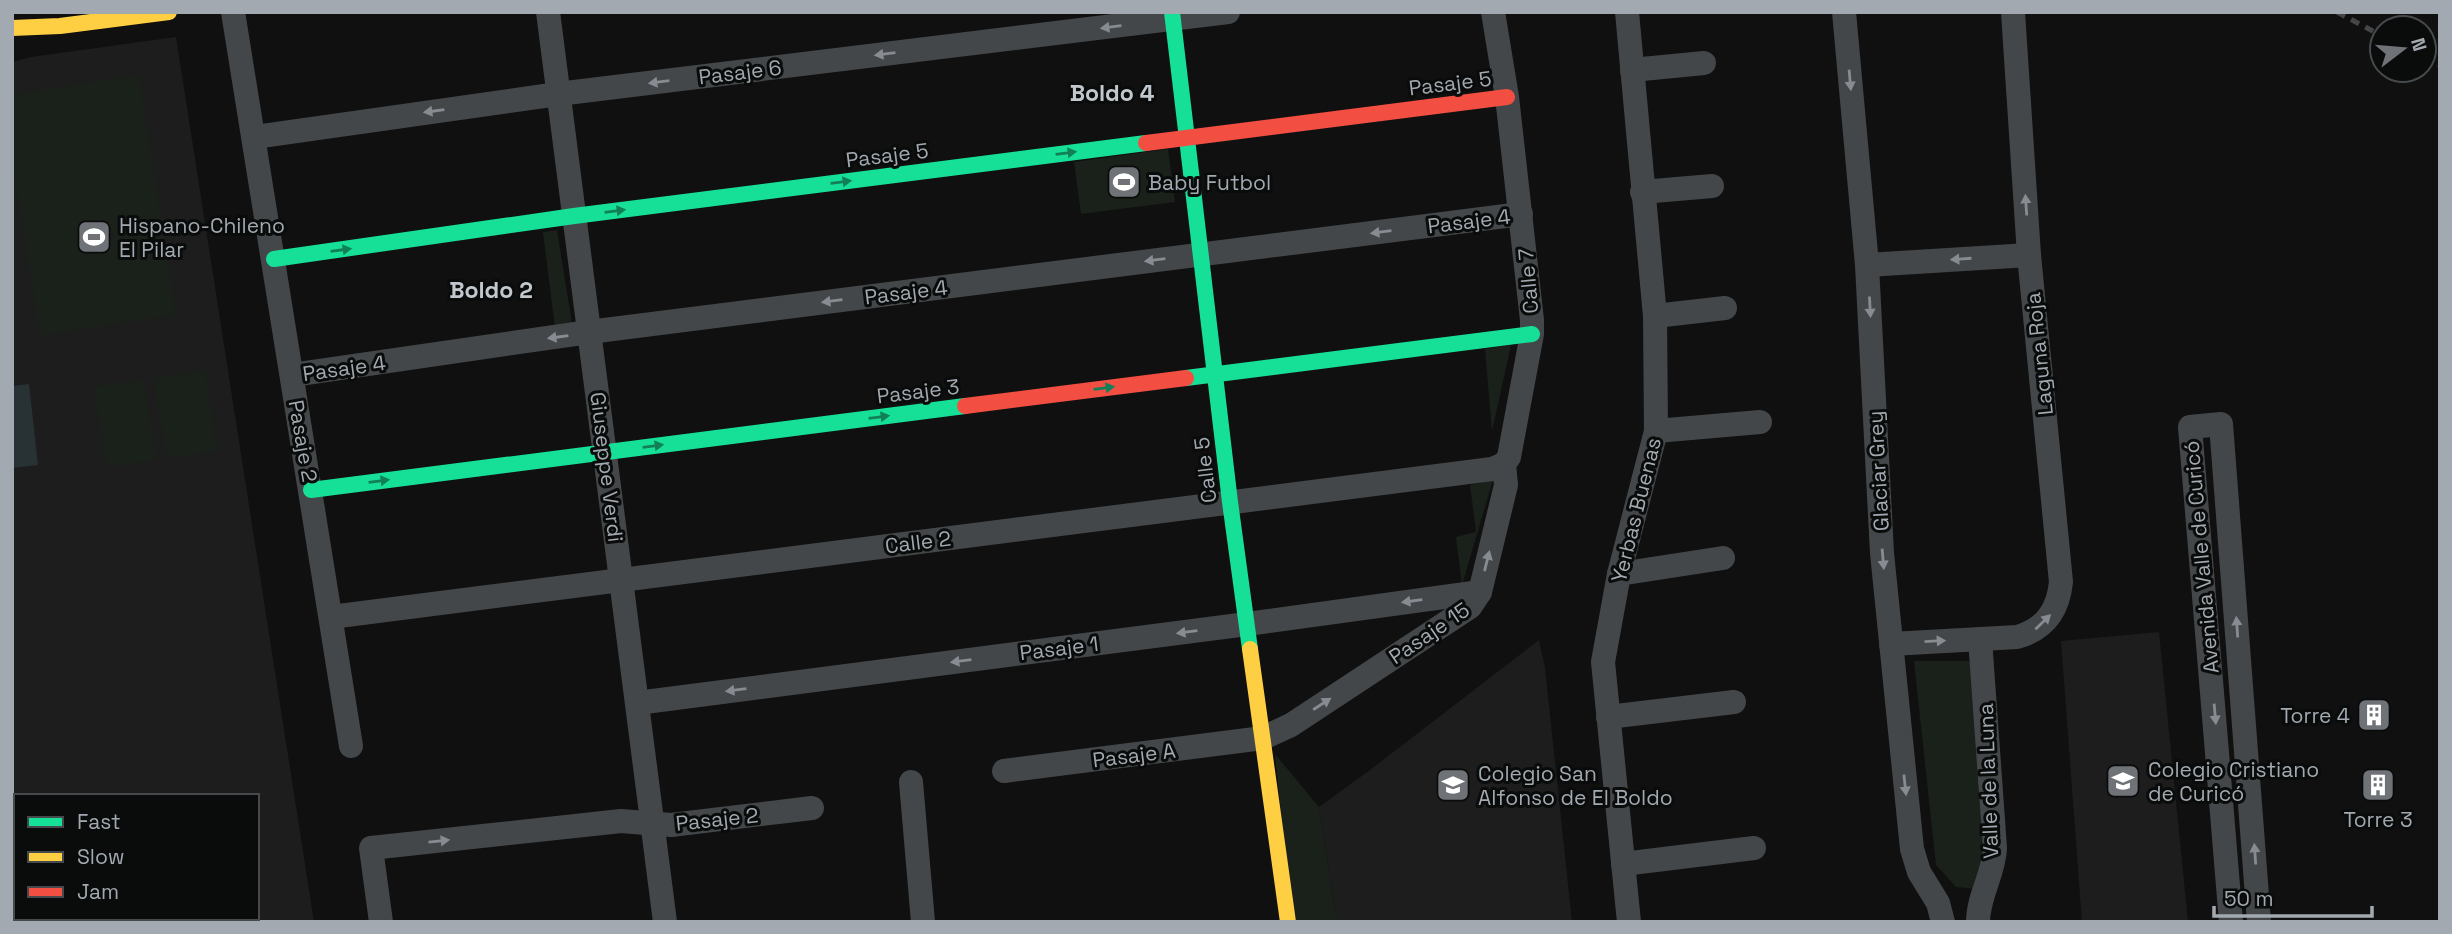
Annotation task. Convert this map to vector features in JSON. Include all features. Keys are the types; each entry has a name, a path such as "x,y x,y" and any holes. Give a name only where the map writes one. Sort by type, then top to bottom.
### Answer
{"street":[{"path":"12,28 59,19 169,12"},
{"name":"Pasaje 2","path":"233,12 351,746"},
{"name":"Giuseppe Verdi","path":"548,12 665,922"},
{"name":"Pasaje 6","path":"254,137 558,94 1173,16 1227,12"},
{"name":"Calle 7","path":"1493,12 1507,97 1532,320 1509,457 1504,464"},
{"name":"Yerbas Buenas","path":"1627,12 1655,316 1656,431 1619,573 1603,662 1629,922"},
{"name":"Glaciar Grey","path":"1844,12 1867,265 1882,553 1912,849 1919,872 1938,903 1943,922"},
{"name":"Laguna Roja","path":"1891,644 2017,637 2031,633 2045,623 2054,611 2060,590 2029,255 2013,12"},
{"name":"Calle 5","path":"1173,16 1230,502 1288,922"},
{"path":"12,41 59,19"},
{"path":"1632,70 1703,63"},
{"name":"Pasaje 5","path":"274,259 575,216 1507,97"},
{"path":"1642,192 1712,186"},
{"name":"Pasaje 4","path":"292,375 589,332 1521,214"},
{"path":"1867,265 2029,255"},
{"path":"1655,316 1725,308"},
{"name":"Pasaje 3","path":"311,490 1531,334"},
{"path":"1656,431 1760,422"},
{"name":"Avenida Valle de Curicó","path":"2231,922 2190,427 2221,424 2259,922"},
{"name":"Calle 2","path":"331,617 1492,469 1504,464"},
{"name":"Pasaje 15","path":"1263,738 1291,725 1470,607 1480,592 1506,485 1504,464"},
{"path":"1619,573 1723,558"},
{"name":"Pasaje 1","path":"637,703 1480,592"},
{"name":"Valle de la Luna","path":"1978,922 1983,894 1994,862 1995,848 1980,639"},
{"path":"1608,718 1734,702"},
{"name":"Pasaje A","path":"1004,771 1263,738"},
{"path":"911,782 923,922"},
{"name":"Pasaje 2","path":"381,922 372,848 621,821 671,825 812,808"},
{"path":"1623,864 1754,848"}],"shaded area":[{"name":"Hispano-Chileno El Pilar","path":"176,37 314,922 33,922 259,920 259,794 14,794 14,804 12,62"},
{"name":"Hispano-Chileno El Pilar","path":"139,75 176,315 40,336 12,159 12,94"},
{"name":"Baby Futbol","path":"1168,149 1175,202 1081,214 1074,162"},
{"path":"557,230 572,324 555,327 543,232"},
{"path":"1511,345 1492,431 1485,349"},
{"path":"205,370 217,451 167,458 154,379"},
{"path":"143,379 157,460 106,467 94,387"},
{"path":"29,384 38,465 12,468 12,386"},
{"path":"1493,480 1462,585 1456,537 1476,532 1470,485"},
{"name":"Colegio Cristiano de Curicó","path":"2159,632 2188,922 2082,922 2061,641"},
{"name":"Colegio San Alfonso de El Boldo","path":"1539,640 1545,668 1572,922 1337,922 1319,807"},
{"path":"1914,661 1979,661 2001,869 1976,889 1956,887 1936,865"},
{"path":"1275,754 1319,807 1337,922 1292,922"}],"railway":[{"path":"2337,12 2368,29"}],"traffic: fast":[{"path":"1172,12 1250,649"},
{"path":"274,259 574,216 1146,143"},
{"path":"1186,378 1532,334"},
{"path":"311,490 965,406"}],"traffic: slow":[{"path":"12,28 60,26 169,12"},
{"path":"1250,649 1288,922"}],"traffic: jam":[{"path":"1146,143 1507,97"},
{"path":"965,406 1186,378"}],"place":[{"name":"Baby Futbol","path":"1124,182"},
{"name":"Hispano-Chileno El Pilar","path":"94,237"},
{"name":"Torre 4","path":"2374,715"},
{"name":"Colegio Cristiano de Curicó","path":"2123,781"},
{"name":"Colegio San Alfonso de El Boldo","path":"1453,785"},
{"name":"Torre 3","path":"2378,785"}],"district":[{"name":"Boldo 4","path":"1112,93"},
{"name":"Boldo 2","path":"491,290"}]}
